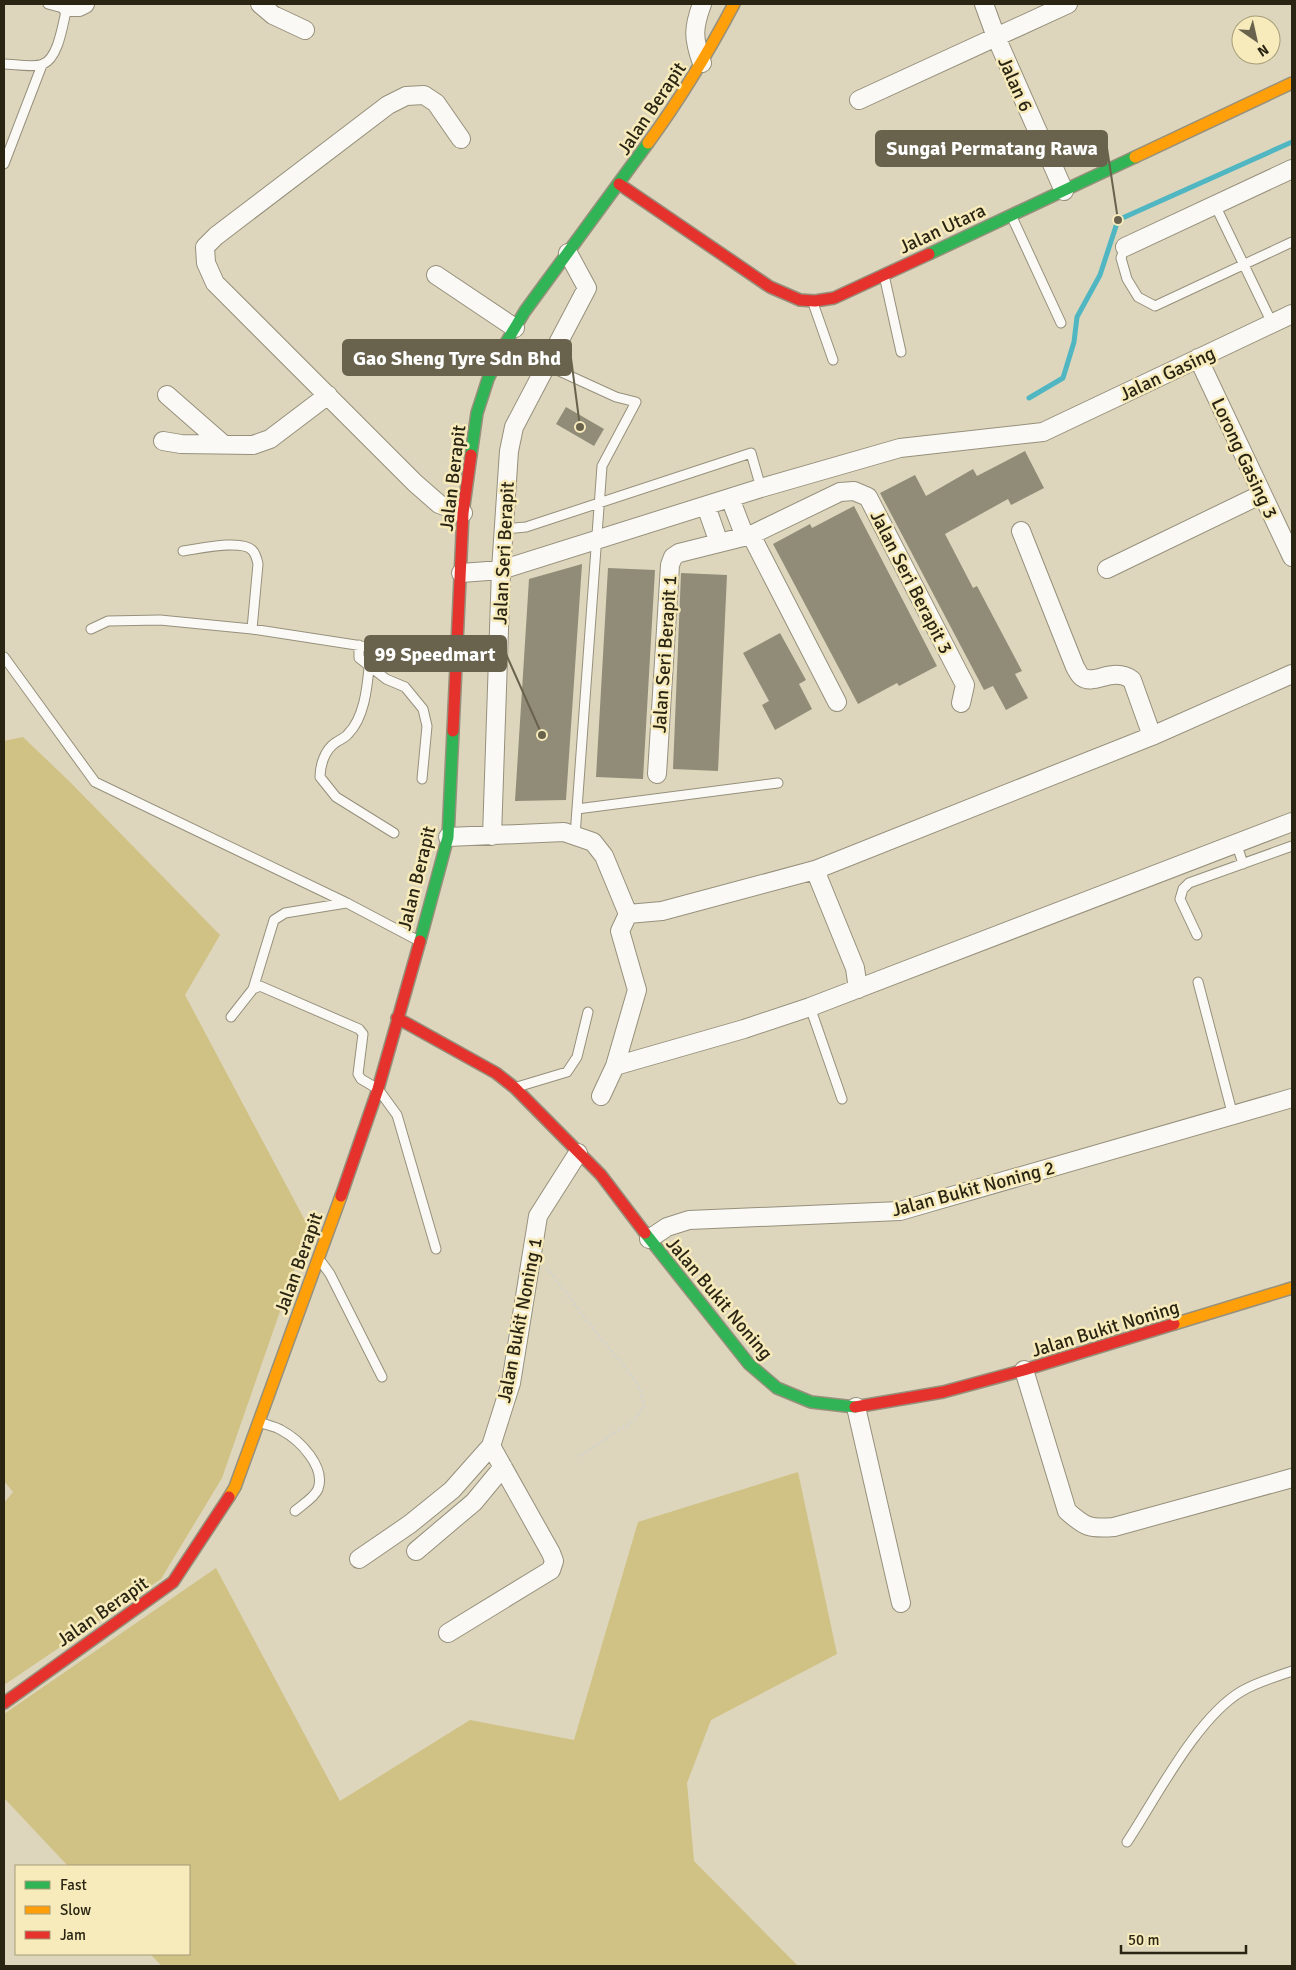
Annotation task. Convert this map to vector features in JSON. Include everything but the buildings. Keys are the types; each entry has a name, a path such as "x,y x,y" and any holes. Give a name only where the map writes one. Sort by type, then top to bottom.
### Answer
{"main road":[{"name":"Jalan Berapit","path":"4,1702 173,1582 235,1487 319,1258 378,1089 448,837 463,513 477,413 488,379 515,328 677,103 702,63 734,4"},
{"name":"Jalan Utara","path":"619,184 770,287 792,299 813,303 834,298 1292,83"},
{"name":"Jalan Bukit Noning","path":"397,1018 496,1073 515,1088 601,1175 649,1239 749,1364 777,1388 811,1402 856,1407 943,1392 1024,1370 1292,1288"}],"street":[{"path":"67,7 78,7 85,4"},
{"path":"260,4 273,15 305,30"},
{"path":"702,4 696,21 694,35 702,63"},
{"name":"Jalan 6","path":"984,4 996,37 1064,190"},
{"path":"859,100 1068,4"},
{"path":"461,139 436,103 424,96 406,96 388,105 293,176 216,236 205,247 206,263 215,283 415,483 439,504 463,513"},
{"path":"1125,247 1292,169"},
{"name":"Jalan Seri Berapit","path":"492,836 502,570 509,452 514,427 587,288 568,253"},
{"path":"436,275 515,328"},
{"name":"Jalan Gasing","path":"461,573 502,570 761,488 900,448 1042,432 1292,314"},
{"name":"Lorong Gasing 3","path":"1198,358 1292,557"},
{"path":"167,395 223,444"},
{"path":"163,441 181,444 253,445 270,439 328,395"},
{"name":"Jalan Seri Berapit 3","path":"748,536 840,492 854,491 868,497 965,685 961,704"},
{"path":"1107,569 1262,494"},
{"path":"730,498 748,536 837,702"},
{"path":"706,506 719,542"},
{"path":"1021,531 1075,666 1081,676 1088,679 1118,673 1126,675 1132,680 1152,736"},
{"name":"Jalan Seri Berapit 1","path":"657,774 672,557 719,542 748,536"},
{"path":"628,914 662,911 815,870 1152,736 1292,674"},
{"path":"615,1066 744,1029 810,1007 1237,845 1292,822"},
{"path":"448,837 564,832 593,842 604,856 628,914 620,931 637,990 615,1066 601,1096"},
{"path":"815,870 855,968 858,989"},
{"name":"Jalan Bukit Noning 2","path":"649,1239 667,1227 690,1220 900,1211 1292,1098"},
{"name":"Jalan Bukit Noning 1","path":"491,1446 511,1382 538,1216 578,1153"},
{"path":"1024,1370 1067,1511 1080,1523 1095,1529 1114,1527 1292,1478"},
{"path":"856,1407 901,1603"},
{"path":"359,1559 410,1524 452,1490 491,1446 554,1561 551,1570 448,1633"},
{"path":"416,1552 474,1502 503,1467"}],"lane":[{"path":"4,64 42,65 49,61 56,52 67,7 48,4"},
{"path":"4,164 42,65"},
{"path":"1215,205 1272,323"},
{"path":"1011,215 1061,323"},
{"path":"1125,247 1121,258 1127,279 1138,297 1155,306 1292,242"},
{"path":"884,275 901,352"},
{"path":"813,303 832,360"},
{"path":"546,365 616,397 636,402 602,466 575,836"},
{"path":"504,529 526,527 751,453 761,488"},
{"path":"183,551 236,544 251,548 258,564 252,629"},
{"path":"91,629 108,621 160,620 252,629 456,660"},
{"path":"359,645 359,658 369,668 405,688 423,709 427,726 422,779"},
{"path":"4,657 9,668 95,782 347,903 419,941"},
{"path":"369,668 367,692 357,721 348,735 333,744 326,753 320,767 320,777 336,797 394,834"},
{"path":"577,810 778,783"},
{"path":"1237,845 1243,864"},
{"path":"1197,935 1180,899 1183,889 1189,883 1292,846"},
{"path":"253,990 274,920 285,913 347,903"},
{"path":"1198,982 1233,1116"},
{"path":"231,1017 253,990 260,986 359,1029 363,1034 358,1074 361,1079 378,1089 397,1115 436,1249"},
{"path":"810,1007 842,1099"},
{"path":"515,1088 567,1072 578,1056 588,1012"},
{"path":"319,1258 330,1274 382,1377"},
{"path":"259,1422 282,1430 308,1452 317,1465 319,1481 317,1491 295,1511"},
{"path":"1127,1842 1187,1749 1208,1720 1224,1703 1243,1690 1292,1671"}],"path":[{"path":"531,1255 553,1275 641,1390 644,1406 634,1420 580,1456"}],"shaded area":[{"path":"23,737 69,781 220,935 185,995 309,1228 222,1478 161,1579 4,1685 4,1503 13,1492 4,1481 4,741"},
{"path":"798,1472 837,1654 711,1720 687,1783 694,1861 798,1966 162,1966 151,1955 190,1955 190,1865 67,1865 4,1798 4,1714 216,1568 340,1801 470,1720 574,1740 638,1522"}],"waterway":[{"path":"1029,398 1063,378 1074,342 1077,317 1100,275 1118,220 1292,142"}],"traffic: fast":[{"path":"471,455 477,413 488,379 504,346 525,311 648,143"},
{"path":"929,254 1135,157"},
{"path":"420,941 448,837 453,731"},
{"path":"645,1233 749,1364 777,1388 811,1402 855,1407"}],"traffic: slow":[{"path":"648,143 694,75 734,4"},
{"path":"1135,157 1292,83"},
{"path":"229,1497 235,1487 341,1196"},
{"path":"1174,1324 1292,1288"}],"traffic: jam":[{"path":"619,184 770,287 800,300 815,301 834,298 929,254"},
{"path":"453,731 463,513 471,455"},
{"path":"341,1196 378,1089 420,941"},
{"path":"397,1018 496,1073 515,1088 601,1175 645,1233"},
{"path":"855,1407 943,1392 1024,1370 1174,1324"},
{"path":"4,1703 173,1582 229,1497"}],"place":[{"name":"Sungai Permatang Rawa","path":"1118,220"},
{"name":"Gao Sheng Tyre Sdn Bhd","path":"580,427"},
{"name":"99 Speedmart","path":"542,735"}]}
